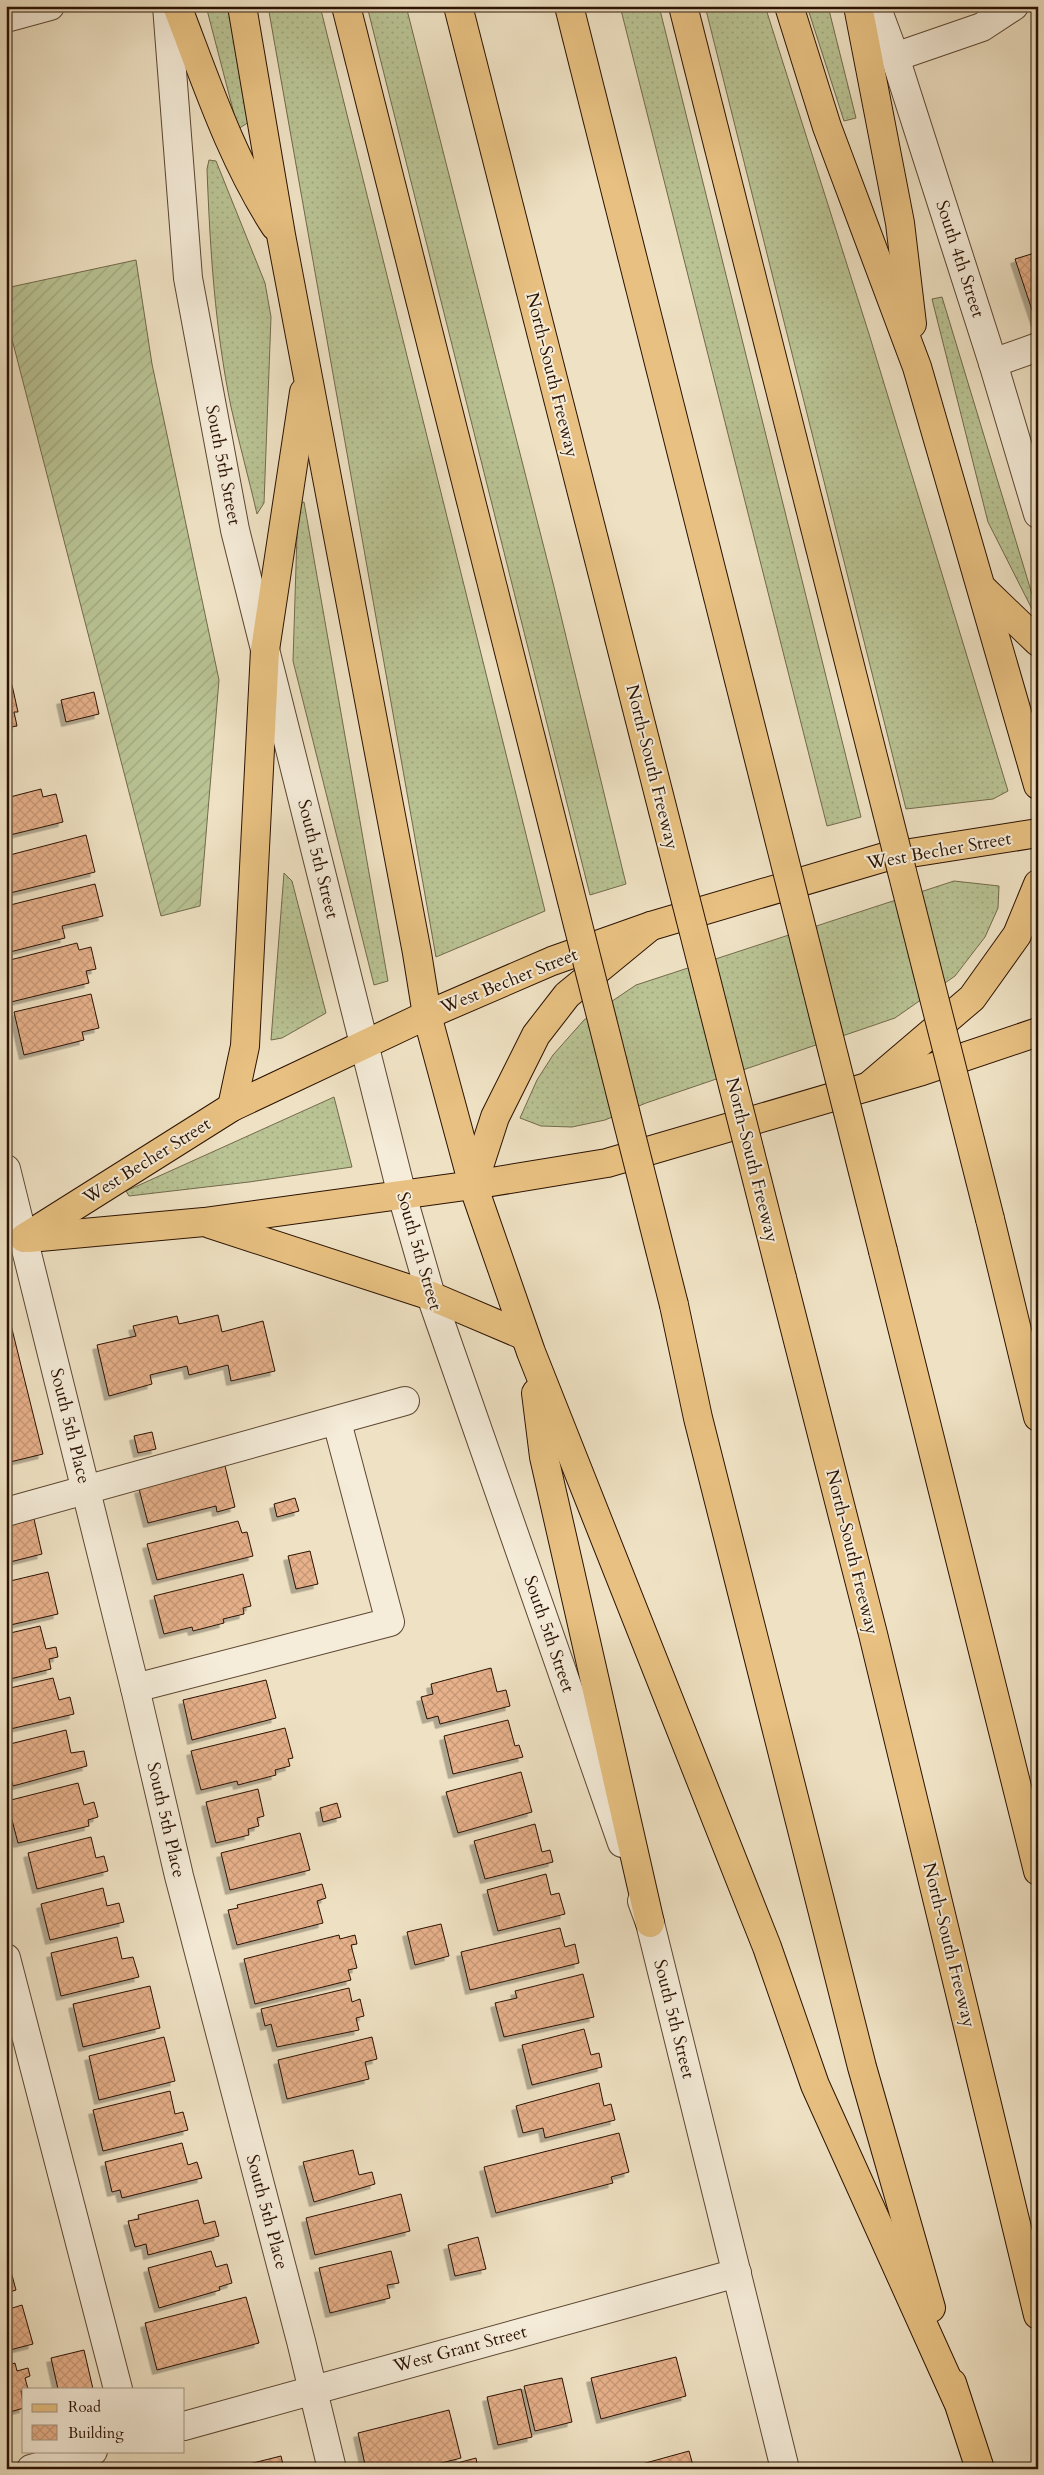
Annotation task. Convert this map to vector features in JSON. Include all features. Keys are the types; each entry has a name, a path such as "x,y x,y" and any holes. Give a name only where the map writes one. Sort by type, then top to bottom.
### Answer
{"main road":[{"path":"177,6 226,131 256,196 281,235"},
{"path":"242,6 281,235 427,1015 473,1185 528,1344 767,1947 815,2085 957,2400"},
{"path":"346,6 674,1304 701,1428 862,2067 957,2400 980,2469"},
{"name":"North-South Freeway","path":"458,6 874,1634 1038,2315"},
{"path":"569,6 1038,1871"},
{"path":"683,6 990,1219 1038,1417"},
{"path":"789,6 827,126 917,368 1038,785"},
{"path":"858,6 900,223 917,368"},
{"path":"232,1107 245,1046 265,650 307,371"},
{"path":"982,588 1038,642"},
{"name":"West Becher Street","path":"15,1241 232,1107 427,1015 552,961 651,926 885,857 1038,833"},
{"path":"869,1086 972,998 1017,935 1038,884"},
{"path":"473,1185 495,1117 536,1035 567,995 651,926"},
{"name":"West Becher Street","path":"15,1241 204,1222 473,1185 607,1163 922,1071 1038,1032"},
{"path":"204,1222 431,1296 528,1344"},
{"path":"528,1344 544,1457 650,1923"}],"street":[{"path":"6,18 50,6"},
{"name":"South 5th Street","path":"167,6 188,278 235,530 265,650 402,1195 431,1296 650,1923 785,2469"},
{"name":"South 4th Street","path":"876,6 895,57 993,362 1038,514"},
{"path":"895,57 982,27 1014,6"},
{"path":"993,362 1038,347"},
{"name":"South 5th Place","path":"6,1169 15,1241 86,1491 179,1876 332,2469"},
{"path":"6,1512 337,1422 405,1401"},
{"path":"135,1688 390,1622 337,1422"},
{"path":"6,1958 118,2388"},
{"name":"West Grant Street","path":"185,2426 737,2273"},
{"path":"31,2469 90,2452"}],"green space":[{"path":"206,6 228,6 249,122 238,129"},
{"path":"268,6 320,6 545,911 436,957"},
{"path":"367,6 406,6 553,583 626,884 590,895"},
{"path":"620,6 659,6 861,817 827,826"},
{"path":"705,6 765,6 869,334 1008,791 993,799 906,809"},
{"path":"807,6 828,6 856,118 844,121"},
{"path":"209,160 216,161 265,283 271,317 264,503 257,514 225,378 214,289 207,169"},
{"path":"136,260 152,364 219,680 200,906 161,916 6,316 6,288"},
{"path":"942,297 1038,614 1034,613 988,522 932,299"},
{"path":"304,502 388,981 374,985 293,661 298,503"},
{"path":"284,873 292,881 326,1013 282,1038 271,1040"},
{"path":"954,881 999,886 998,908 985,937 955,976 895,1018 646,1103 605,1120 572,1127 541,1126 520,1118 537,1080 553,1055 584,1020 636,985"},
{"path":"334,1097 352,1167 249,1182 129,1196 126,1191"}],"building":[{"path":"1038,252 1038,322 1036,322 1015,259"},
{"path":"12,685 18,712 14,712 17,726 6,728 6,687"},
{"path":"94,692 99,714 66,722 61,700"},
{"path":"41,789 43,797 56,794 63,822 6,836 6,798"},
{"path":"86,835 95,872 6,894 6,856"},
{"path":"95,884 103,916 62,926 65,938 6,953 6,906"},
{"path":"77,943 79,950 91,947 96,969 86,971 89,983 11,1002 6,985 6,961"},
{"path":"91,994 99,1028 82,1032 84,1040 24,1055 14,1012"},
{"path":"6,1309 43,1454 6,1463"},
{"path":"218,1315 222,1332 263,1321 275,1371 231,1381 228,1365 189,1375 187,1366 150,1375 152,1384 109,1396 97,1345 136,1336 133,1326 177,1316 179,1324"},
{"path":"152,1432 156,1449 138,1453 134,1436"},
{"path":"225,1466 235,1507 217,1512 216,1506 148,1523 139,1489"},
{"path":"295,1498 299,1511 277,1517 274,1504"},
{"path":"34,1519 42,1554 6,1563 6,1525"},
{"path":"238,1521 242,1533 247,1532 253,1556 157,1580 147,1544"},
{"path":"310,1551 318,1584 296,1589 288,1556"},
{"path":"48,1572 58,1614 6,1626 6,1582"},
{"path":"243,1574 251,1606 243,1608 244,1614 223,1619 224,1623 193,1631 192,1627 164,1634 154,1596"},
{"path":"40,1626 46,1649 56,1647 58,1657 49,1659 51,1669 6,1680 6,1634"},
{"path":"491,1668 497,1692 506,1690 510,1706 440,1724 438,1716 427,1719 421,1697 433,1694 431,1684"},
{"path":"53,1678 59,1700 70,1697 74,1714 6,1730 6,1689"},
{"path":"266,1680 276,1718 192,1740 183,1700"},
{"path":"508,1720 515,1746 519,1745 523,1757 453,1774 444,1736"},
{"path":"285,1728 293,1758 288,1759 290,1766 275,1770 276,1775 238,1785 237,1781 201,1790 191,1751"},
{"path":"66,1730 71,1753 84,1751 87,1766 13,1786 6,1760 6,1745"},
{"path":"521,1772 532,1812 458,1833 446,1792"},
{"path":"78,1783 84,1805 94,1802 98,1817 88,1820 89,1826 18,1843 7,1801"},
{"path":"258,1789 264,1816 257,1818 259,1826 248,1829 249,1835 216,1843 206,1802"},
{"path":"337,1803 341,1817 323,1822 320,1808"},
{"path":"535,1824 542,1852 550,1850 553,1862 485,1879 474,1841"},
{"path":"300,1833 310,1870 230,1890 221,1853"},
{"path":"91,1837 96,1858 104,1856 108,1871 37,1889 28,1853"},
{"path":"546,1874 551,1895 559,1893 565,1914 498,1931 487,1890"},
{"path":"322,1884 326,1898 317,1901 323,1923 237,1945 228,1910 238,1908 237,1905"},
{"path":"103,1888 107,1906 119,1903 124,1922 50,1940 41,1904"},
{"path":"441,1924 449,1956 415,1965 407,1932"},
{"path":"560,1928 565,1947 575,1944 579,1963 470,1990 461,1952"},
{"path":"339,1935 340,1939 355,1935 357,1944 351,1945 357,1968 348,1970 351,1980 255,2004 244,1959"},
{"path":"117,1937 122,1959 133,1957 139,1977 61,1996 51,1953"},
{"path":"583,1974 594,2017 504,2037 495,2003 517,1998 515,1991"},
{"path":"150,1986 160,2028 83,2047 73,2004"},
{"path":"349,1988 352,2002 360,1999 364,2016 356,2018 359,2030 277,2047 271,2024 265,2026 261,2009"},
{"path":"584,2029 591,2055 599,2053 602,2067 532,2085 522,2045"},
{"path":"164,2037 175,2081 99,2100 89,2056"},
{"path":"372,2037 377,2059 365,2062 369,2079 287,2099 278,2060"},
{"path":"599,2083 604,2106 611,2104 615,2120 545,2138 543,2128 523,2133 516,2106"},
{"path":"170,2091 175,2114 183,2112 188,2130 103,2151 93,2110"},
{"path":"619,2133 629,2172 611,2177 613,2183 496,2213 484,2167"},
{"path":"182,2143 188,2165 197,2162 202,2178 122,2198 120,2190 112,2192 105,2162"},
{"path":"353,2150 359,2175 372,2172 375,2184 314,2202 303,2162"},
{"path":"401,2194 410,2231 315,2255 306,2218"},
{"path":"6,2199 11,2218 6,2219"},
{"path":"198,2200 204,2224 215,2221 219,2236 148,2255 146,2244 135,2247 128,2221 139,2219 138,2215"},
{"path":"478,2237 486,2269 455,2276 448,2245"},
{"path":"211,2251 216,2267 227,2264 232,2283 219,2287 220,2290 159,2308 148,2268"},
{"path":"391,2251 399,2283 387,2285 390,2298 330,2313 319,2268"},
{"path":"6,2253 16,2290 6,2293"},
{"path":"246,2297 259,2343 157,2370 145,2323"},
{"path":"22,2305 33,2344 6,2351 6,2310"},
{"path":"84,2350 93,2388 58,2388 51,2358"},
{"path":"676,2357 686,2396 601,2419 591,2378"},
{"path":"15,2363 17,2371 28,2368 30,2376 25,2378 28,2388 22,2388 21,2391 22,2409 6,2413 6,2366"},
{"path":"562,2378 572,2422 535,2431 524,2386"},
{"path":"521,2389 532,2437 498,2445 487,2397"},
{"path":"449,2410 461,2458 418,2469 366,2469 358,2433"},
{"path":"689,2451 694,2469 624,2469"},
{"path":"281,2456 284,2469 229,2469"},
{"path":"476,2458 478,2469 435,2469"}]}
